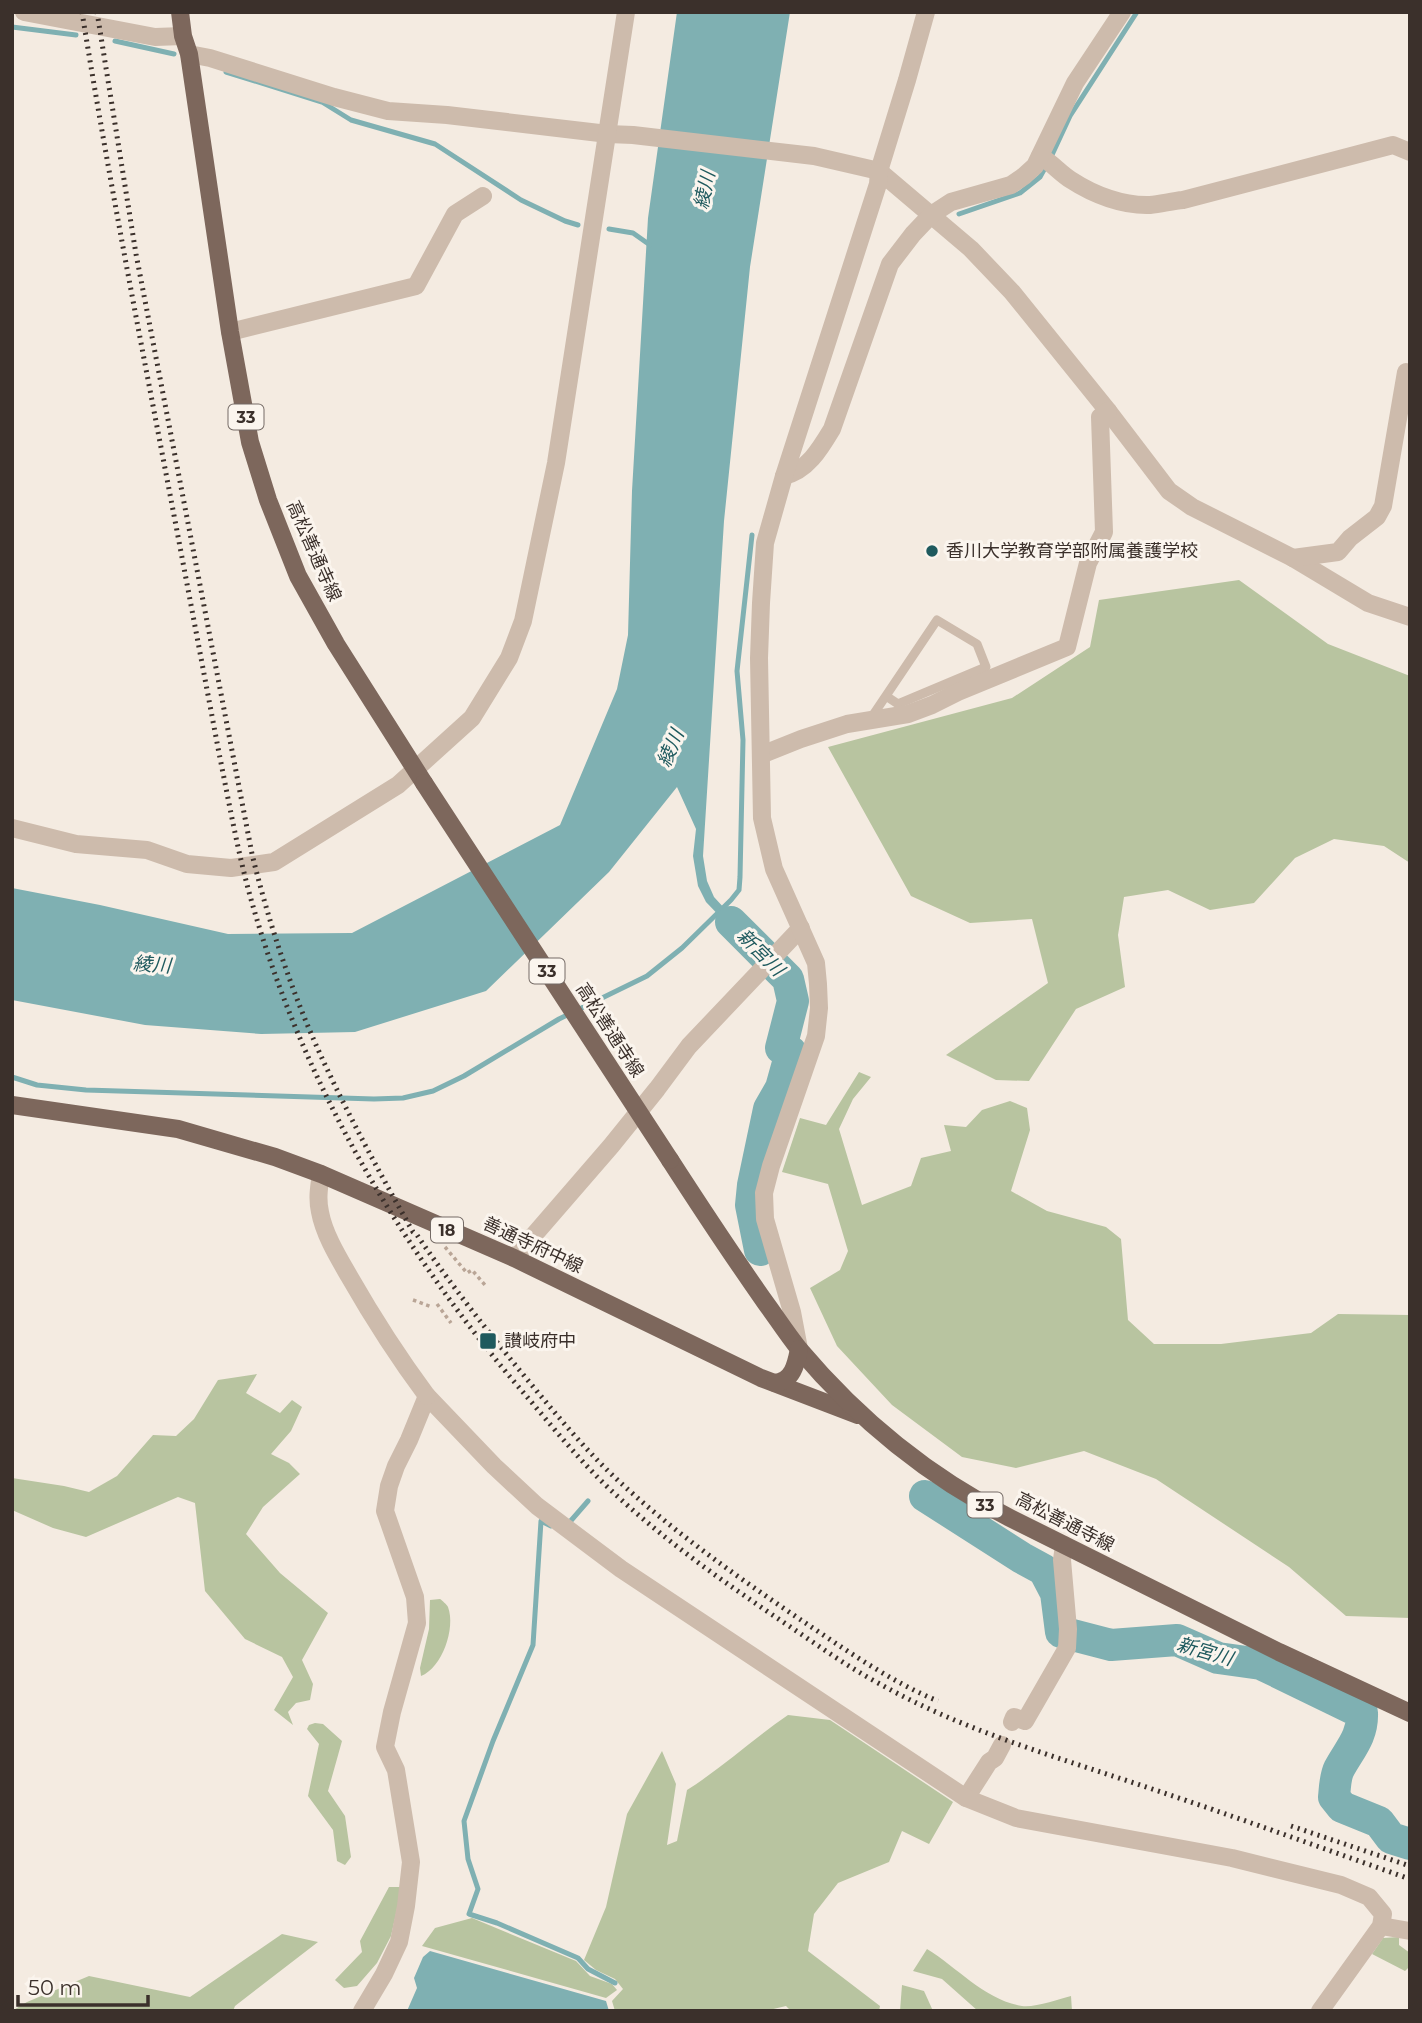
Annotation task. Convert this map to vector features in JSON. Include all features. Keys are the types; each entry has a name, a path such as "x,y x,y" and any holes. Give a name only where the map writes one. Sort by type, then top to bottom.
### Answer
{"main road":[{"name":"高松善通寺線","path":"180,12 189,54 230,332 250,442 268,500 298,576 336,644 419,776 738,1263 799,1349 862,1417 919,1462 977,1500 1279,1652 1410,1713"},
{"name":"善通寺府中線","path":"12,1105 178,1129 275,1157 321,1174 514,1258 775,1383 862,1417"},
{"path":"775,1383 783,1382 789,1377 796,1364 799,1349"}],"street":[{"path":"24,12 155,37 183,36"},
{"path":"12,828 76,844 147,850 187,864 232,868 274,862 398,786 419,776 472,718 509,658 523,621 556,463 626,12"},
{"path":"799,1349 792,1312 765,1219 764,1193 816,1035 819,1008 816,963 774,869 762,818 759,658 765,543 877,184 926,12"},
{"path":"784,476 798,473 822,447 832,429 890,264 931,215 951,202 1011,185 1046,160 1075,83 1122,12"},
{"path":"189,54 388,111 447,115 814,156 879,171 971,249 1012,292 1169,491 1192,507 1293,558 1368,603 1410,617"},
{"path":"1046,160 1069,179 1091,192 1112,200 1149,205 1183,200 1393,145 1410,152"},
{"path":"230,332 416,286 455,214 482,196"},
{"path":"1293,558 1338,552 1350,538 1377,517 1383,506 1409,370"},
{"path":"761,755 847,724 920,710 1067,647 1088,563 1104,532 1100,417 1108,411"},
{"path":"514,1258 611,1146 690,1046 801,928"},
{"path":"321,1174 318,1193 320,1214 335,1252 404,1367 427,1396 494,1466 537,1506 621,1569 965,1798 1016,1818 1233,1858 1340,1885 1369,1897 1383,1914 1381,1926 1320,2011"},
{"path":"362,2011 384,1975 399,1942 408,1895 411,1862 396,1770 385,1746 417,1623 415,1597 385,1511 396,1466 427,1396"},
{"path":"1012,1723 1014,1717 1025,1721 1067,1648 1069,1633 1062,1560 1064,1545"},
{"path":"965,1798 1002,1745"},
{"path":"1381,1926 1410,1931"}],"lane":[{"path":"870,720 886,696 937,620 977,644 986,667 898,704 886,696"}],"path":[{"path":"443,1244 467,1273 472,1270 485,1285"},
{"path":"413,1300 435,1305 451,1323"}],"green space":[{"path":"1239,580 1328,644 1410,676 1410,863 1384,846 1334,839 1295,858 1254,903 1210,910 1168,890 1124,897 1118,935 1125,987 1076,1009 1029,1081 996,1080 946,1055 1048,983 1032,919 970,923 911,896 828,747 1012,698 1090,647 1099,600"},
{"path":"859,1072 871,1077 853,1099 839,1129 862,1205 911,1186 921,1158 951,1151 944,1125 966,1127 982,1110 1010,1101 1027,1108 1030,1130 1011,1191 1047,1211 1106,1227 1121,1239 1128,1320 1154,1344 1221,1344 1311,1333 1338,1314 1410,1315 1410,1618 1346,1616 1289,1567 1156,1479 1084,1451 1016,1468 962,1457 892,1405 837,1346 810,1288 840,1270 848,1251 828,1184 782,1172 800,1118 826,1125"},
{"path":"257,1374 246,1393 280,1413 292,1400 302,1407 291,1431 271,1454 289,1463 300,1474 263,1507 246,1534 280,1573 328,1613 302,1660 313,1684 310,1700 296,1703 288,1712 293,1725 274,1710 293,1677 282,1657 245,1639 205,1591 195,1503 178,1497 86,1537 53,1528 12,1510 12,1478 89,1492 117,1476 153,1435 176,1436 194,1419 218,1380"},
{"path":"440,1599 448,1607 449,1636 435,1665 421,1676 420,1668 429,1629 430,1600"},
{"path":"788,1715 830,1720 953,1802 929,1844 902,1831 889,1862 838,1883 814,1914 808,1951 880,2006 879,2011 791,2011 786,2006 765,2011 615,2011 612,2001 623,1989 615,1979 596,1970 584,1960 606,1907 627,1814 662,1751 676,1784 667,1845 677,1841 687,1790"},
{"path":"315,1723 323,1724 342,1741 328,1791 345,1816 351,1857 345,1865 337,1861 333,1830 308,1796 319,1744 307,1729"},
{"path":"389,1887 402,1887 391,1936 377,1963 357,1986 344,1988 335,1980 362,1952 360,1941"},
{"path":"472,1918 576,1961 590,1976 612,1984 617,1990 606,1998 422,1946 435,1928"},
{"path":"282,1934 318,1942 235,2006 233,2011 12,2011 89,1976 190,1997"},
{"path":"1399,1937 1399,1945 1410,1953 1410,1966 1405,1971 1372,1954 1383,1938"},
{"path":"927,1949 984,1990 1009,2003 1022,2006 1040,2005 1071,1996 1072,2011 978,2011 942,1979 913,1971"},
{"path":"902,1985 924,1991 933,2011 900,2011"}],"water":[{"name":"綾川","path":"677,12 790,12 750,267 724,521 703,856 707,881 714,897 762,949 756,954 706,902 698,886 693,856 696,829 677,787 609,872 486,991 355,1032 261,1034 145,1025 12,1000 12,888 228,934 352,933 560,825 617,689 628,635 632,491 648,218"},
{"path":"430,1951 606,2001 609,2011 407,2011 417,1988 414,1978 423,1957"}],"waterway":[{"path":"959,214 1020,193 1040,177 1070,116 1137,12"},
{"path":"12,27 76,35"},
{"path":"115,41 174,54"},
{"path":"226,72 322,102 351,120 435,144 521,200 578,225"},
{"path":"609,229 633,233 650,245"},
{"path":"12,1077 37,1085 86,1090 403,1098 433,1091 464,1076 559,1019 647,976 682,948 739,890 743,740 737,671 752,535"},
{"name":"新宮川","path":"731,922 788,979 793,1001 781,1048 791,1052 781,1088 769,1109 753,1185 751,1205 760,1250"},
{"name":"新宮川","path":"925,1496 1044,1570 1056,1593 1061,1632 1111,1645 1177,1640 1218,1658 1261,1664 1362,1713 1358,1736 1338,1772 1334,1797 1342,1807 1379,1822 1391,1838 1410,1844"},
{"path":"568,1524 588,1501"},
{"path":"551,1526 541,1521 533,1645 493,1741 464,1821 468,1859 478,1889 469,1914 497,1923 578,1958 588,1969 615,1983"}],"railway":[{"path":"82,12 140,337 219,753 249,893 277,979 302,1043 331,1105 363,1166 437,1283 522,1391 615,1494 657,1531 702,1565 858,1671 910,1700 974,1728 1410,1879"},
{"path":"97,12 136,254 252,854 284,964 338,1092 413,1232 508,1356 601,1464 665,1521 755,1588 868,1664 938,1701"},
{"path":"1291,1826 1410,1866"}],"place":[{"name":"香川大学教育学部附属養護学校","path":"932,551"},
{"name":"讃岐府中","path":"488,1341"}]}
